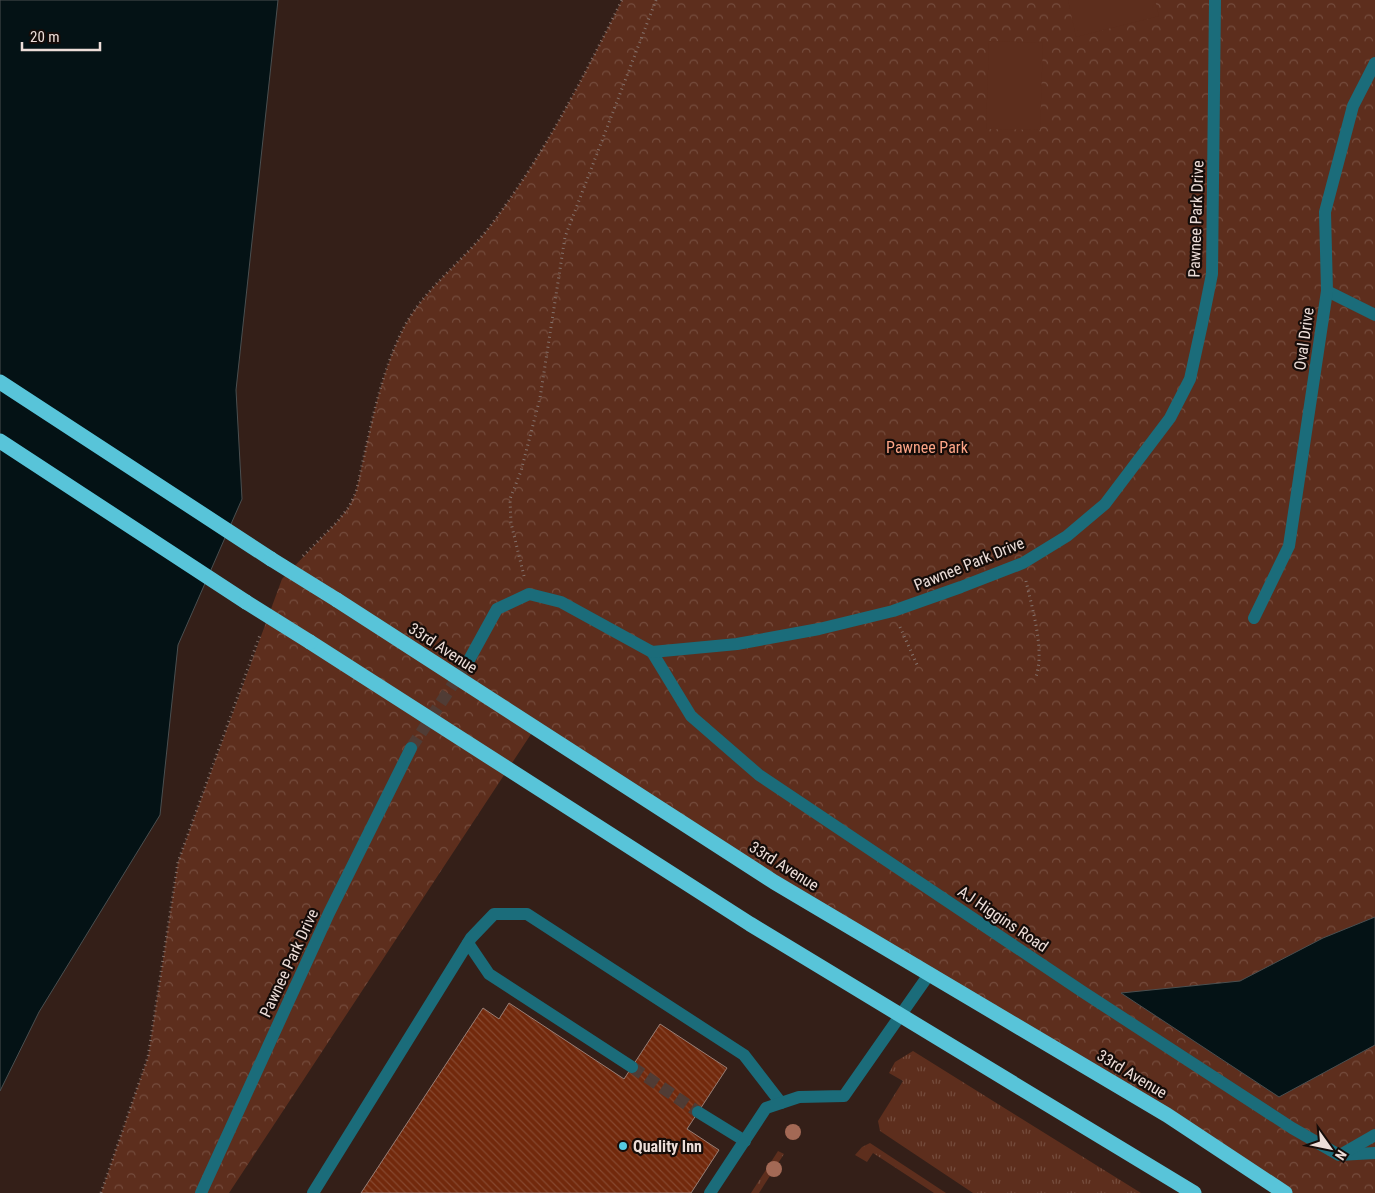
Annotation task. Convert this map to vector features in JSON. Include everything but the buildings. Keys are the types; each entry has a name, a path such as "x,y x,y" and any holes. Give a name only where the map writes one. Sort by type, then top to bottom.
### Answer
{"highway":[{"name":"33rd Avenue","path":"0,382 271,559 774,882 1166,1115 1285,1193"},
{"path":"0,441 246,602 750,924 1194,1193"}],"street":[{"name":"Pawnee Park Drive","path":"652,652 737,644 819,629 893,611 1023,563 1067,536 1105,504 1170,418 1190,379 1212,274 1215,0"},
{"name":"Oval Drive","path":"1254,618 1289,546 1327,291 1325,212 1353,106 1375,63"},
{"path":"1327,291 1375,315"},
{"path":"469,660 497,609 529,594 561,602 652,652"},
{"name":"AJ Higgins Road","path":"652,652 692,716 759,775 1083,992 1292,1128 1339,1155"},
{"name":"Pawnee Park Drive","path":"201,1193 329,913 411,748"},
{"path":"312,1193 468,943 494,914 527,914 744,1055 781,1103"},
{"path":"468,943 489,974 632,1067"},
{"path":"710,1193 766,1108 799,1097 844,1096 930,973"},
{"path":"698,1112 745,1140"},
{"path":"1339,1155 1375,1135"},
{"path":"1339,1155 1375,1153"}],"path":[{"path":"529,594 511,523 509,505 521,472 540,398 565,237 656,0"},
{"path":"1023,563 1038,636 1038,660 1035,679"},
{"path":"893,611 918,667"}],"green space":[{"name":"Pawnee Park","path":"622,0 1375,0 1375,1193 1285,1193 535,728 229,1193 101,1193 148,1057 178,862 282,579 349,507 356,492 370,429 387,368 403,329 412,314 433,288 491,225 528,171 562,116"},
{"path":"1068,0 1155,0 1159,16 1076,37"},
{"path":"989,41 1043,43 1040,130 986,129"},
{"path":"913,1051 1141,1193 973,1193 880,1131 878,1121 903,1081 889,1073 895,1062"},
{"path":"870,1143 946,1193 934,1193 873,1153 867,1162 855,1155 862,1147"},
{"path":"778,1151 784,1154 759,1193 751,1193"}],"shaded area":[{"path":"0,0 278,0 236,390 242,499 178,645 160,815 39,1012 0,1091"},
{"path":"1375,917 1375,1045 1279,1097 1121,993 1240,981 1323,938"}],"tunnel":[{"path":"411,748 469,660"},
{"path":"632,1067 698,1112"}],"place":[{"name":"Quality Inn","path":"623,1146"}]}
